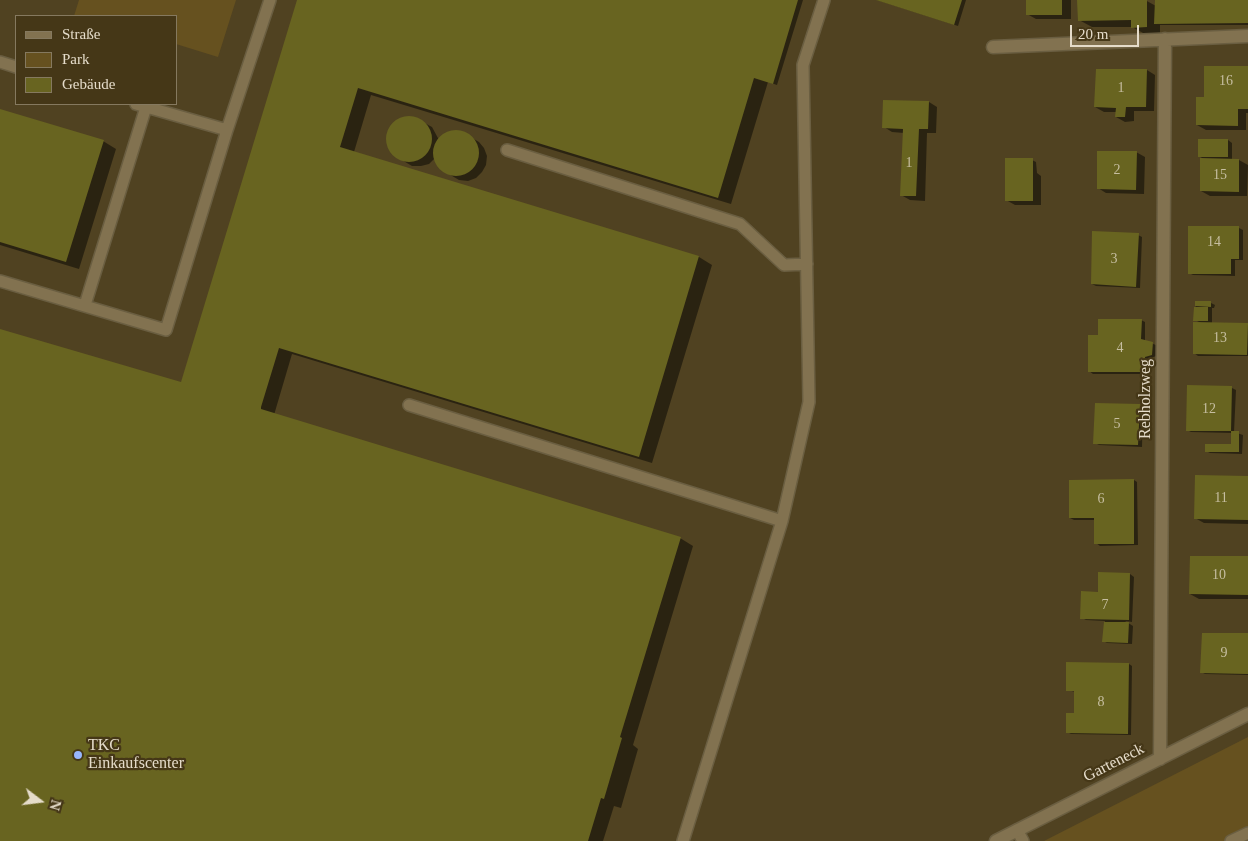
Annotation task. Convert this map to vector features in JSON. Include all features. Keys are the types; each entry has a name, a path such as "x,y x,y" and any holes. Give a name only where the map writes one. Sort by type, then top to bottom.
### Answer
{"street":[{"path":"993,47 1248,36"},
{"name":"Rebholzweg","path":"1160,759 1165,39"},
{"name":"Garteneck","path":"996,841 1020,836 1160,759 1248,714"}],"lane":[{"path":"0,281 166,330 227,130 270,0"},
{"path":"683,841 782,521 809,402 803,65 824,0"},
{"path":"0,62 15,67"},
{"path":"85,305 141,105 227,130"},
{"path":"507,150 740,224 784,265 806,264"},
{"path":"409,405 782,521"},
{"path":"1231,841 1248,833"}],"green space":[{"path":"79,0 236,0 218,57 178,45 178,15 74,15"},
{"path":"1248,737 1248,841 1044,841"}],"building":[{"path":"297,0 798,0 773,84 754,78 718,198 358,88 340,147 699,256 639,457 279,348 261,407 261,409 681,537 620,737 622,738 604,799 601,798 588,841 0,841 0,329 181,382"},
{"path":"876,0 962,0 954,25"},
{"path":"1026,0 1062,0 1062,15 1026,15"},
{"path":"1077,0 1147,0 1147,27 1131,28 1131,20 1078,21"},
{"path":"1155,0 1248,0 1248,23 1154,24"},
{"path":"1204,66 1248,66 1248,109 1238,109 1238,126 1196,125 1196,97 1204,97"},
{"path":"1096,69 1147,69 1146,107 1126,107 1125,117 1115,117 1116,108 1094,107"},
{"path":"883,100 929,101 928,129 919,129 916,196 900,196 903,129 882,128"},
{"path":"0,109 104,140 66,262 0,242"},
{"path":"409,116 422,120 428,126 432,139 428,152 422,158 409,162 396,158 390,152 386,139 390,126 396,120"},
{"path":"456,130 469,134 475,140 479,153 475,166 469,172 456,176 443,172 437,166 433,153 437,140 443,134"},
{"path":"1198,139 1228,139 1228,157 1198,157"},
{"path":"1097,151 1137,151 1136,190 1097,189"},
{"path":"1005,158 1033,158 1033,201 1005,201"},
{"path":"1200,158 1239,159 1239,192 1200,191"},
{"path":"1188,226 1239,226 1239,259 1231,259 1231,274 1188,274"},
{"path":"1092,231 1139,233 1136,287 1091,284"},
{"path":"1195,301 1211,301 1211,307 1195,306"},
{"path":"1194,307 1208,307 1208,321 1193,321"},
{"path":"1098,319 1142,319 1141,339 1153,342 1152,355 1145,357 1145,372 1088,372 1088,335 1098,335"},
{"path":"1193,322 1248,323 1247,355 1193,354"},
{"path":"1187,385 1232,386 1231,431 1186,431"},
{"path":"1095,403 1140,404 1138,445 1093,444"},
{"path":"1231,431 1239,431 1239,452 1205,452 1205,444 1231,444"},
{"path":"1195,475 1248,476 1248,520 1194,519"},
{"path":"1134,479 1134,544 1094,544 1094,518 1069,518 1069,480"},
{"path":"1190,556 1248,556 1248,595 1189,594"},
{"path":"1098,572 1130,573 1129,620 1080,619 1081,591 1098,592"},
{"path":"1104,622 1129,622 1128,643 1102,642"},
{"path":"1202,633 1248,633 1248,674 1200,673"},
{"path":"1066,662 1129,663 1128,734 1066,733 1066,713 1074,713 1074,691 1066,691"}],"place":[{"name":"TKC Einkaufscenter","path":"78,755"}]}
